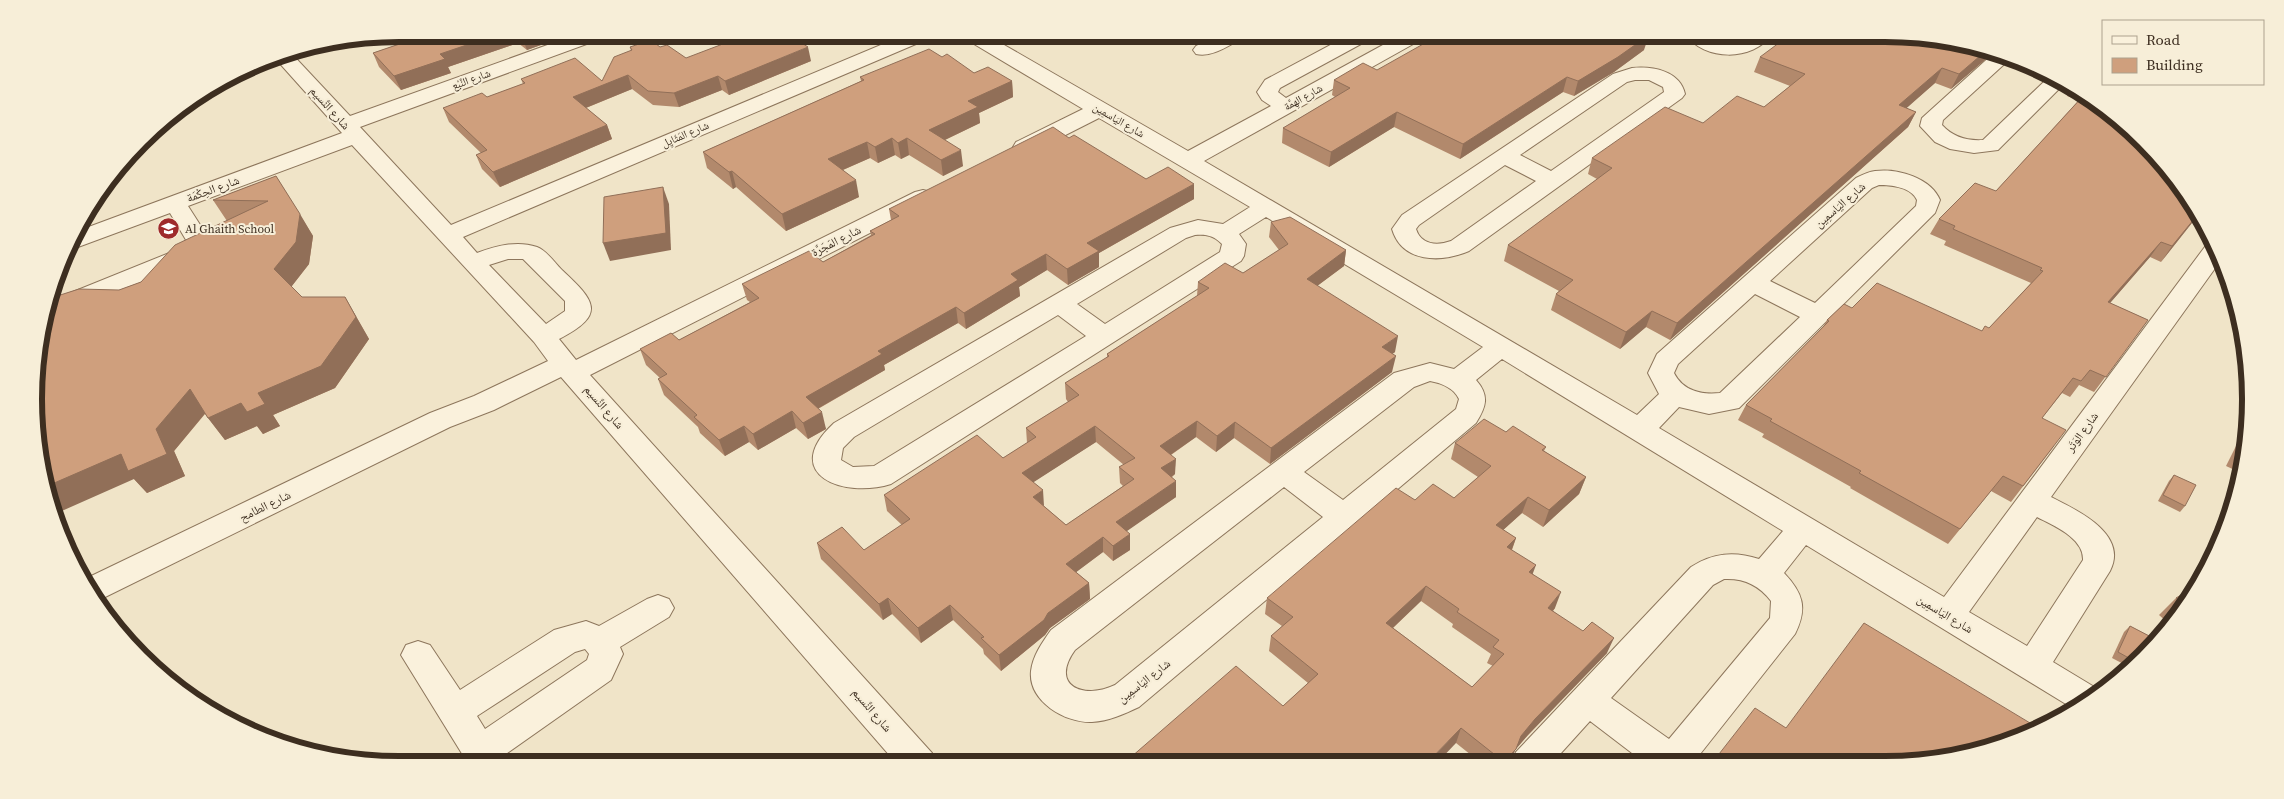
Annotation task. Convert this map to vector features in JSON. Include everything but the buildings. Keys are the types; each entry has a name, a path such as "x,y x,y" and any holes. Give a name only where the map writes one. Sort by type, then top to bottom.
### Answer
{"street":[{"name":"شارع النَّبْع","path":"350,130 576,42"},
{"name":"شارع المَثَايِل","path":"446,235 904,42"},
{"name":"شارع اليَاسمِين","path":"985,42 1378,272 2082,696"},
{"path":"1203,50 1220,42"},
{"path":"1286,107 1269,96 1267,92 1272,84 1351,42"},
{"name":"شارع الهِمَّة","path":"1189,160 1403,42"},
{"path":"1704,42 1729,48 1743,47 1750,42"},
{"name":"شارع النَّسيم","path":"287,60 560,357 913,756"},
{"path":"1997,60 1933,118 1931,126 1940,136 1966,146 1990,145 2052,84"},
{"path":"1632,74 1646,74 1661,77 1673,85 1675,90 1671,98 1553,181 1454,249 1438,252 1414,245 1404,234 1406,224 1620,78 1632,74"},
{"path":"1001,158 1099,109"},
{"name":"شارع الحِكْمَة","path":"81,238 175,203 350,130"},
{"path":"1504,156 1553,181"},
{"name":"شارع اليَاسمِين","path":"1875,178 1891,178 1909,182 1924,192 1929,203 1926,208 1818,315 1729,401 1720,404 1704,404 1686,399 1676,394 1663,380 1661,372 1666,360 1864,183 1875,178"},
{"name":"شارع المَجَرَّة","path":"560,357 939,189"},
{"path":"55,309 196,252 201,245 175,203"},
{"path":"1225,233 1267,206"},
{"path":"1201,227 1225,233 1234,244 1234,250 1226,261 881,476 869,479 852,479 837,474 831,468 827,460 827,452 835,436 844,430 1178,233 1201,227"},
{"path":"1378,272 1414,245"},
{"path":"473,263 501,252 522,250 531,253 577,298 579,307 560,357"},
{"name":"شارع الوَتَر","path":"1948,616 2211,256"},
{"path":"1752,282 1818,315"},
{"path":"1058,303 1104,337"},
{"path":"1458,380 1500,347"},
{"name":"شارع الطامح","path":"97,589 440,420 484,403 560,357"},
{"name":"شارع اليَاسمِين","path":"1430,372 1439,373 1458,380 1472,394 1472,410 1116,703 1104,708 1090,708 1065,701 1056,692 1050,682 1048,671 1049,659 1063,640 1404,380 1430,372"},
{"path":"1640,429 1676,394"},
{"path":"1284,472 1344,517"},
{"path":"2032,501 2084,530 2096,543 2100,556 2099,562 2032,666"},
{"path":"1764,575 1802,529"},
{"path":"1535,756 1702,576 1719,567 1729,565 1741,566 1764,575 1776,584 1784,594 1789,605 1788,616 1784,624 1676,756"},
{"path":"602,641 658,608"},
{"path":"455,712 566,640 586,635 602,641"},
{"path":"488,756 599,670 606,654 602,641"},
{"path":"418,655 484,756"},
{"path":"1587,700 1663,756"}],"place":[{"name":"Al Ghaith School","path":"169,229"}]}
